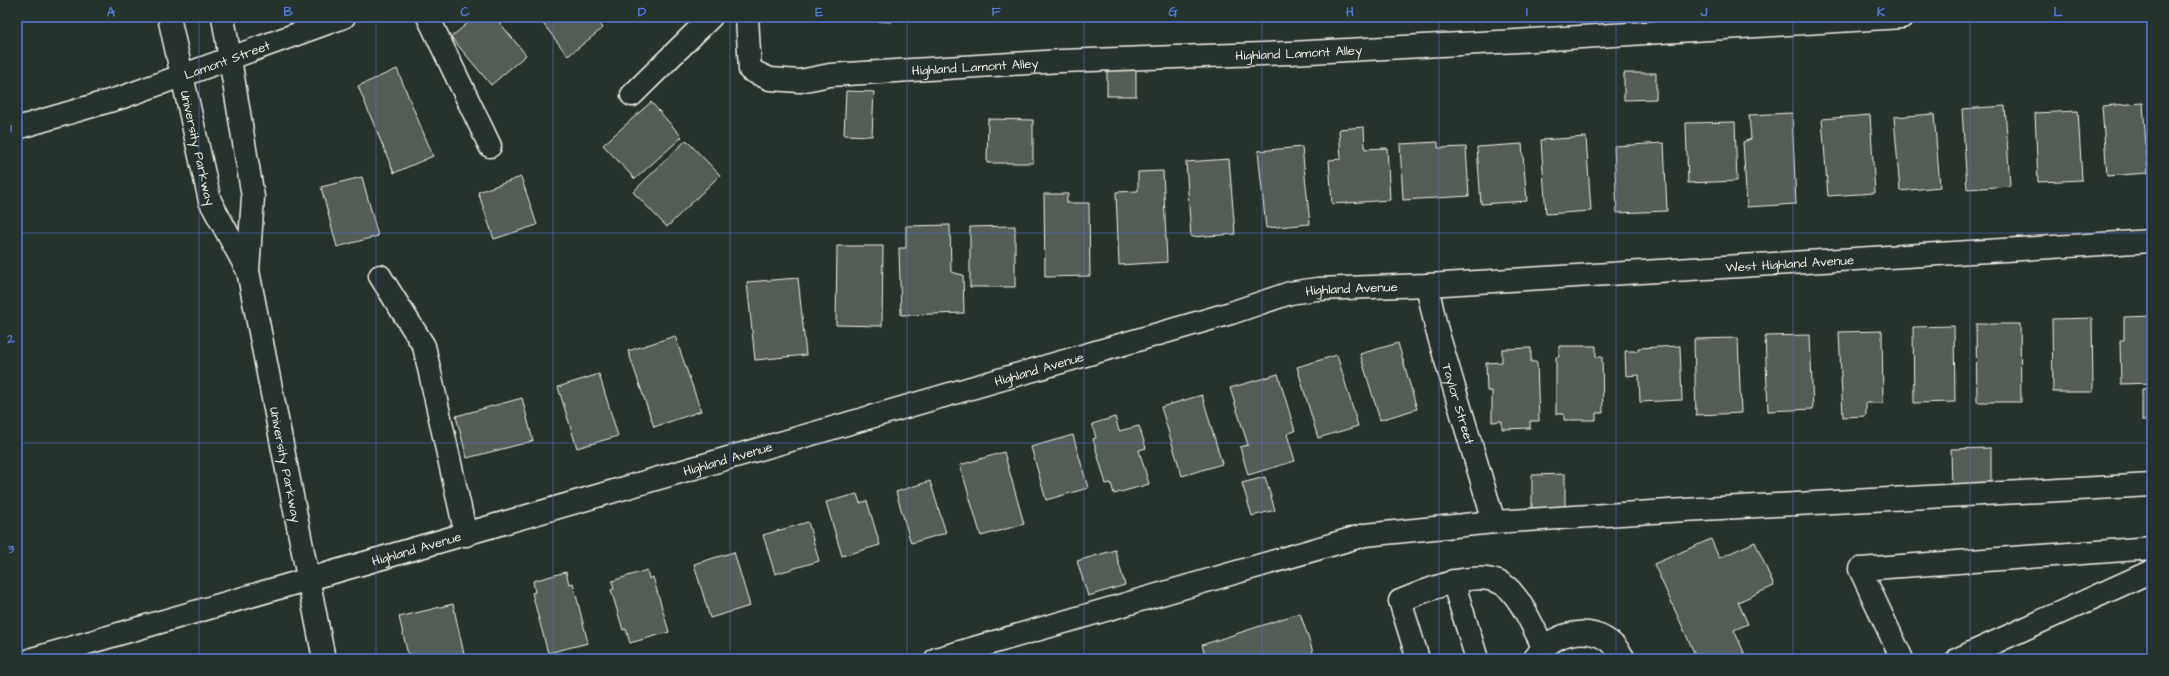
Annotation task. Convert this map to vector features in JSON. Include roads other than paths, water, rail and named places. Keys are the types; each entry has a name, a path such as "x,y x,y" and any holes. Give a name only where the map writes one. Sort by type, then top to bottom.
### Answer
{"street":[{"name":"University Parkway","path":"168,17 210,201 248,271"},
{"name":"University Parkway","path":"223,17 253,197 248,271 324,659"},
{"name":"Lamont Street","path":"17,128 123,97 344,17"},
{"path":"428,17 490,146"},
{"path":"632,95 711,17"},
{"name":"Highland Lamont Alley","path":"747,17 750,70 770,80 800,81 830,75 1061,61 1306,52 1902,17"},
{"name":"West Highland Avenue","path":"1427,285 2152,241"},
{"path":"380,276 424,346 466,535"},
{"name":"Taylor Street","path":"1427,285 1436,327 1494,522"},
{"name":"Highland Avenue","path":"32,659 308,581 1216,318 1290,294 1317,289 1427,285"},
{"path":"936,659 1365,535 1494,522 2152,485"},
{"path":"1902,659 1860,569 2152,548"},
{"path":"1958,659 2152,571"},
{"path":"1418,659 1400,601 1453,581 1484,579 1497,582 1509,589 1524,609 1539,653 1558,637 1575,632 1593,634 1609,642 1624,659"},
{"path":"1453,581 1477,659"}]}
